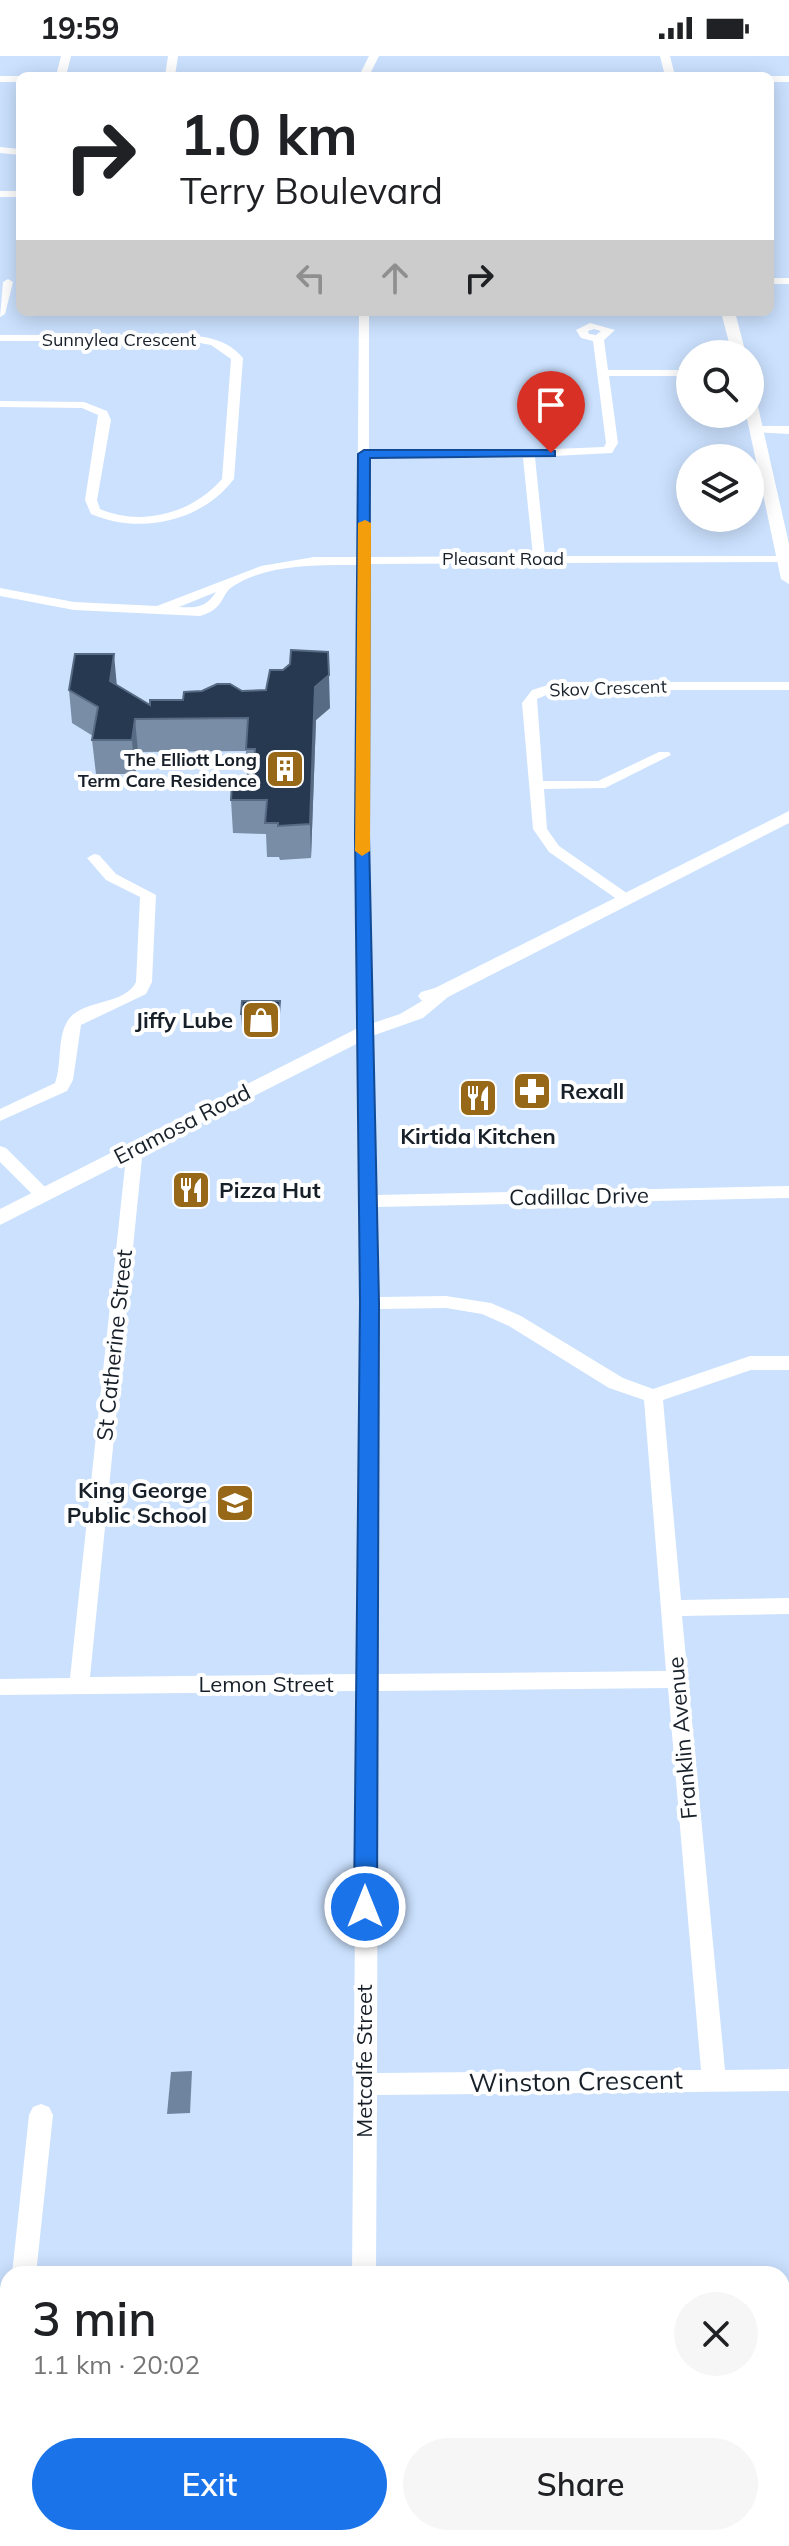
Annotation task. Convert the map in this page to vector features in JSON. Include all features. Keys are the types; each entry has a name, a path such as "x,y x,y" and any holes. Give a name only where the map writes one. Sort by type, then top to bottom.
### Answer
{"main road":[{"path":"729,316 735,340"},
{"path":"756,430 789,579"},
{"name":"Eramosa Road","path":"0,1218 365,1032 396,1023 432,1005 441,993 789,816"}],"street":[{"path":"0,314 9,282"},
{"name":"Metcalfe Street","path":"364,316 362,836 370,1303 364,2266"},
{"name":"Sunnylea Crescent","path":"0,338 189,338 206,339 230,350 237,358 228,479 212,498 185,512 161,518 111,519 95,511 91,505 105,420 103,413 84,405 0,404"},
{"path":"364,454 529,454 608,450 612,443 598,339"},
{"path":"603,373 676,373"},
{"path":"756,430 789,430"},
{"path":"529,454 539,557"},
{"name":"Pleasant Road","path":"0,592 23,599 51,602 200,612 210,609 227,584 261,570 290,564 365,559 784,558"},
{"name":"Skov Crescent","path":"626,899 548,843 540,829 529,703 531,696 540,690 574,686 789,686"},
{"path":"537,785 600,785 664,755"},
{"path":"0,1116 61,1087 65,1080 73,1024 78,1018 140,991 144,982 148,895 110,879 100,870 94,858"},
{"name":"St Catherine Street","path":"79,1686 135,1148"},
{"path":"0,1152 43,1195"},
{"name":"Cadillac Drive","path":"368,1201 789,1192"},
{"path":"370,1303 446,1302 485,1308 515,1321 616,1383 653,1396 750,1363 789,1363"},
{"name":"Franklin Avenue","path":"653,1396 714,2079"},
{"path":"673,1608 789,1606"},
{"name":"Lemon Street","path":"0,1687 676,1679"},
{"name":"Winston Crescent","path":"364,2084 789,2080"},
{"path":"25,2266 41,2115"}],"shaded area":[{"path":"192,2071 190,2113 167,2114 171,2072"}],"building":[{"path":"291,650 328,652 329,675 315,687 310,824 278,826 278,823 265,823 267,800 231,800 232,783 253,782 255,749 246,749 248,718 135,719 132,740 92,740 98,707 69,690 75,654 114,654 110,681 150,705 150,700 183,700 184,692 202,691 217,684 230,684 242,691 266,690 270,670 283,670 290,664"},
{"path":"242,1001 280,1001 279,1014 241,1014"}],"slow traffic":[{"path":"362,851 365,523"}],"place":[{"name":"The Elliott Long Term Care Residence","path":"285,769"},
{"name":"Jiffy Lube","path":"261,1020"},
{"name":"Rexall","path":"532,1091"},
{"name":"Kirtida Kitchen","path":"478,1098"},
{"name":"Pizza Hut","path":"191,1190"},
{"name":"King George Public School","path":"235,1503"}],"route":[{"path":"365,1907 370,1303 362,836 364,454 551,453"}]}
